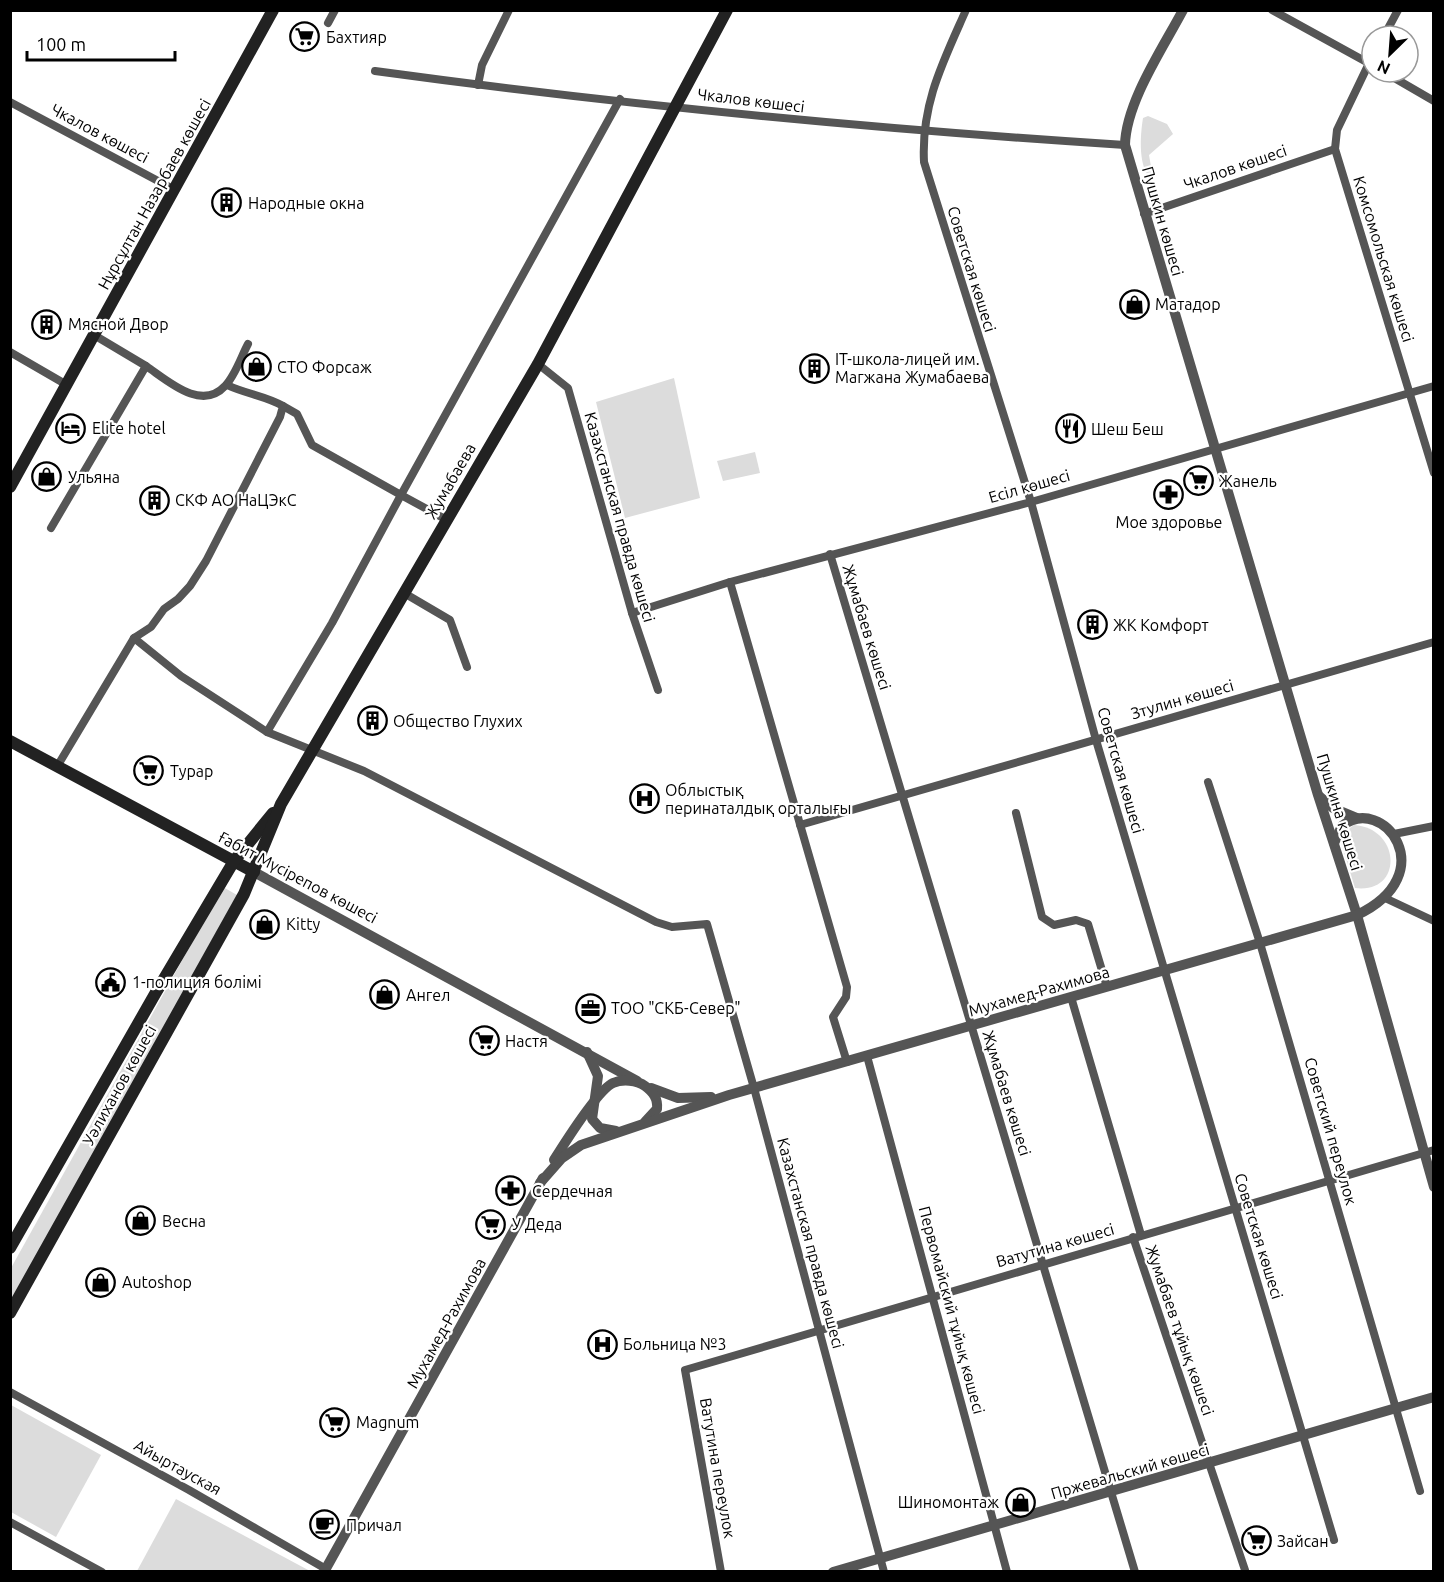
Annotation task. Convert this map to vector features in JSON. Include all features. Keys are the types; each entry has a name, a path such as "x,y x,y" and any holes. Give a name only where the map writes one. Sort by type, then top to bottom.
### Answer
{"main road":[{"name":"Нұрсұлтан Назарбаев көшесі","path":"10,487 273,10"},
{"name":"Жумабаева","path":"254,872 281,804 538,364 727,10"},
{"name":"Ғабит Мүсірепов көшесі","path":"10,741 254,872"},
{"path":"234,861 281,804"},
{"name":"Уәлиханов көшесі","path":"10,1248 234,861"},
{"name":"Уәлиханов көшесі","path":"10,1313 254,872"}],"street":[{"path":"328,23 335,10"},
{"path":"478,85 482,65 509,10"},
{"name":"Советская көшесі","path":"966,10 934,81 928,102 924,132 924,162 1030,502 1096,740 1334,1540"},
{"name":"Пушкин көшесі","path":"1183,10 1133,108 1125,145 1215,447"},
{"path":"1272,10 1360,56"},
{"path":"1390,24 1398,10"},
{"name":"Чкалов көшесі","path":"375,70 478,85 924,132 1125,145"},
{"name":"Комсомольская көшесі","path":"1360,84 1337,130 1335,149 1434,473"},
{"path":"1405,84 1434,101"},
{"path":"267,732 332,623 400,495 620,99"},
{"name":"Чкалов көшесі","path":"10,102 175,190"},
{"name":"Чкалов көшесі","path":"1144,214 1335,149"},
{"path":"94,335 188,394 208,396 227,385 248,344"},
{"path":"10,352 67,385"},
{"name":"Казахстанская правда көшесі","path":"538,364 568,388 632,613 658,690"},
{"path":"51,528 146,366"},
{"path":"227,385 244,394 271,399 297,414 312,444 447,520"},
{"name":"Есіл көшесі","path":"632,613 730,582 1030,502 1215,447 1434,386"},
{"path":"58,765 134,638 151,627 164,609 190,586 277,425 283,406"},
{"name":"Пушкина көшесі","path":"1215,447 1318,795 1429,1151 1434,1187"},
{"name":"Жұмабаев көшесі","path":"830,554 1135,1572"},
{"path":"730,582 847,987 846,997 833,1017 848,1062"},
{"path":"404,593 450,620 467,668"},
{"path":"134,638 181,676 267,732 311,751"},
{"name":"Зтулин көшесі","path":"800,825 1434,642"},
{"name":"Казахстанская правда көшесі","path":"311,751 364,771 656,922 672,927 707,924 754,1088 884,1572"},
{"name":"Советский переулок","path":"1208,782 1260,943 1420,1491"},
{"path":"1318,795 1333,808 1376,823 1394,834 1402,852 1403,866 1395,885 1385,898 1434,921"},
{"path":"1016,813 1042,917 1054,926 1076,920 1088,924 1107,987"},
{"path":"1334,844 1342,826 1360,819"},
{"path":"1394,834 1434,826"},
{"name":"Ғабит Мүсірепов көшесі","path":"254,872 571,1042 642,1083 678,1098 729,1095"},
{"name":"Мухамед-Рахимова","path":"729,1095 1357,915 1385,898"},
{"name":"Жумабаев тұйық көшесі","path":"1071,997 1137,1236 1245,1570"},
{"path":"540,1183 595,1102 613,1083 625,1081 642,1083 655,1095 657,1109 650,1119 631,1128 615,1131 600,1128 592,1119 595,1102 598,1076 587,1052"},
{"name":"Первомайский тұйық көшесі","path":"867,1056 1008,1572"},
{"path":"540,1183 570,1152 592,1141 729,1095"},
{"name":"Ватутина көшесі","path":"685,1370 1429,1151"},
{"name":"Мухамед-Рахимова","path":"327,1571 540,1183"},
{"name":"Ватутина переулок","path":"685,1370 721,1572"},
{"name":"Айыртауская","path":"10,1392 199,1495 327,1571"},
{"name":"Пржевальский көшесі","path":"834,1572 1434,1397"},
{"path":"10,1522 102,1572"}],"shaded area":[{"path":"1148,116 1167,124 1173,134 1149,155 1152,181 1144,168 1141,151 1143,118"},
{"path":"674,378 700,498 625,518 596,402"},
{"path":"755,452 760,473 723,481 717,461"},
{"path":"1354,825 1370,829 1381,837 1388,848 1389,871 1382,881 1371,887 1355,888 1339,836"},
{"path":"223,887 237,895 11,1301 11,1268"},
{"path":"11,1405 101,1455 56,1537 11,1512"},
{"path":"176,1499 310,1571 137,1571"}],"place":[{"name":"Бахтияр","path":"305,37"},
{"name":"Народные окна","path":"227,203"},
{"name":"Матадор","path":"1134,304"},
{"name":"Мясной Двор","path":"47,324"},
{"name":"СТО Форсаж","path":"256,367"},
{"name":"IT-школа-лицей им. Магжана Жумабаева","path":"814,368"},
{"name":"Elite hotel","path":"71,428"},
{"name":"Шеш Беш","path":"1070,429"},
{"name":"Ульяна","path":"47,477"},
{"name":"Жанель","path":"1198,481"},
{"name":"Мое здоровье","path":"1169,494"},
{"name":"СКФ АО НаЦЭкС","path":"154,500"},
{"name":"ЖК Комфорт","path":"1092,625"},
{"name":"Общество Глухих","path":"372,721"},
{"name":"Турар","path":"149,771"},
{"name":"Облыстық перинаталдық орталығы","path":"644,799"},
{"name":"Kitty","path":"265,924"},
{"name":"1-полиция болiмi","path":"111,982"},
{"name":"Ангел","path":"385,995"},
{"name":"ТОО \"СКБ-Север\"","path":"590,1008"},
{"name":"Настя","path":"484,1041"},
{"name":"Сердечная","path":"511,1191"},
{"name":"Весна","path":"141,1221"},
{"name":"У Деда","path":"491,1224"},
{"name":"Autoshop","path":"101,1282"},
{"name":"Больница №3","path":"602,1344"},
{"name":"Magnum","path":"335,1422"},
{"name":"Шиномонтаж","path":"1020,1502"},
{"name":"Причал","path":"325,1525"},
{"name":"Зайсан","path":"1256,1541"}]}
